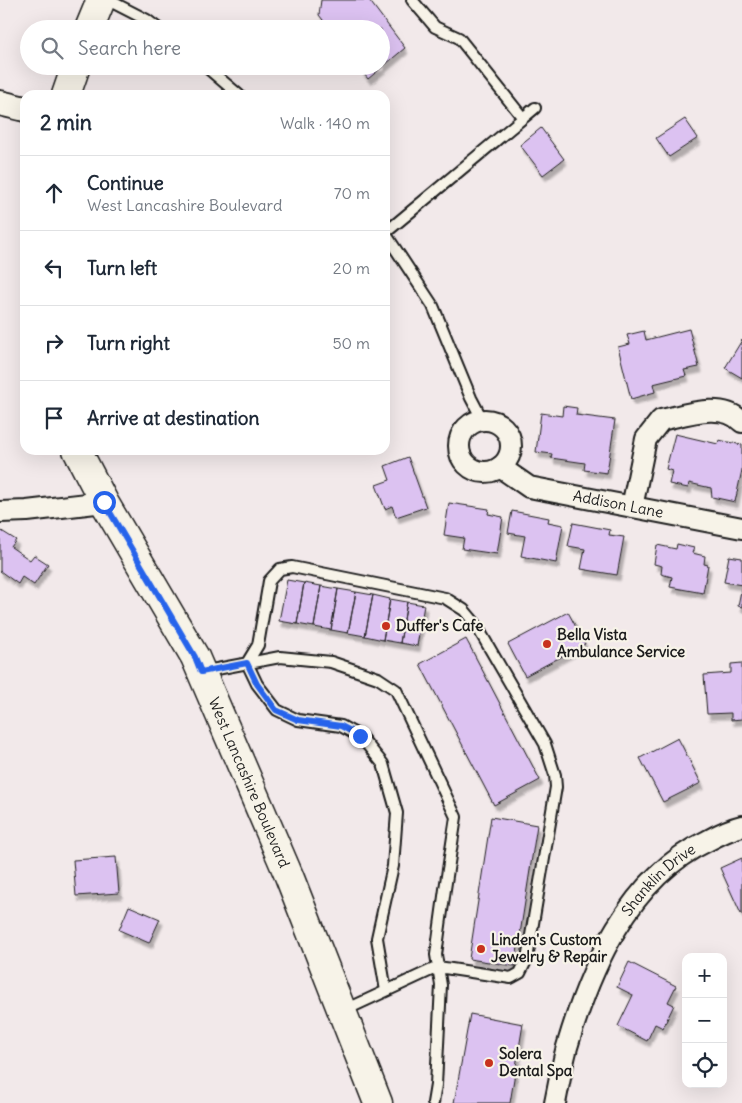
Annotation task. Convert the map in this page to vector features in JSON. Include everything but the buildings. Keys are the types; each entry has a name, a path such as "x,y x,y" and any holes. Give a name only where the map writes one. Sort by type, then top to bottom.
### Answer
{"main road":[{"path":"93,20 101,0"},
{"path":"68,90 73,75"},
{"name":"West Lancashire Boulevard","path":"80,455 104,502 195,657 289,876 378,1103"}],"street":[{"path":"632,507 646,439 661,420 710,409 737,417 742,422"},
{"path":"482,419 498,423 505,429 511,445 510,454 500,467 492,471 483,472 467,466 459,451 461,434 466,427 482,419"},
{"name":"Addison Lane","path":"500,467 529,487 742,528"},
{"path":"0,512 27,511 104,502"},
{"name":"Shanklin Drive","path":"556,1103 567,1047 591,975 620,923 637,898 655,877 689,849 733,828 742,826"}],"lane":[{"path":"108,0 147,20"},
{"path":"412,0 435,27 460,38 523,118"},
{"path":"216,75 233,90"},
{"path":"390,229 535,108"},
{"path":"390,241 433,306 471,398 482,419"},
{"path":"247,663 258,645 269,581 280,568 292,567 445,598 464,610 475,623 545,744 554,775 556,787 527,959 520,973 511,978 438,967 343,1012"},
{"path":"201,672 280,657 331,662 378,678 396,690 456,817 436,955 441,985 436,1084 433,1103"},
{"path":"247,663 257,684 276,710 298,720 341,726 360,736 383,764 397,813 393,866 377,938 386,991"}],"place":[{"name":"Duffer's Cafe","path":"386,626"},
{"name":"Bella Vista Ambulance Service","path":"547,644"},
{"name":"Linden's Custom Jewelry & Repair","path":"481,949"},
{"name":"Solera Dental Spa","path":"489,1063"}],"route":[{"path":"104,502 195,657 201,672 247,663 257,684 276,710 298,720 341,726 360,736"}]}
